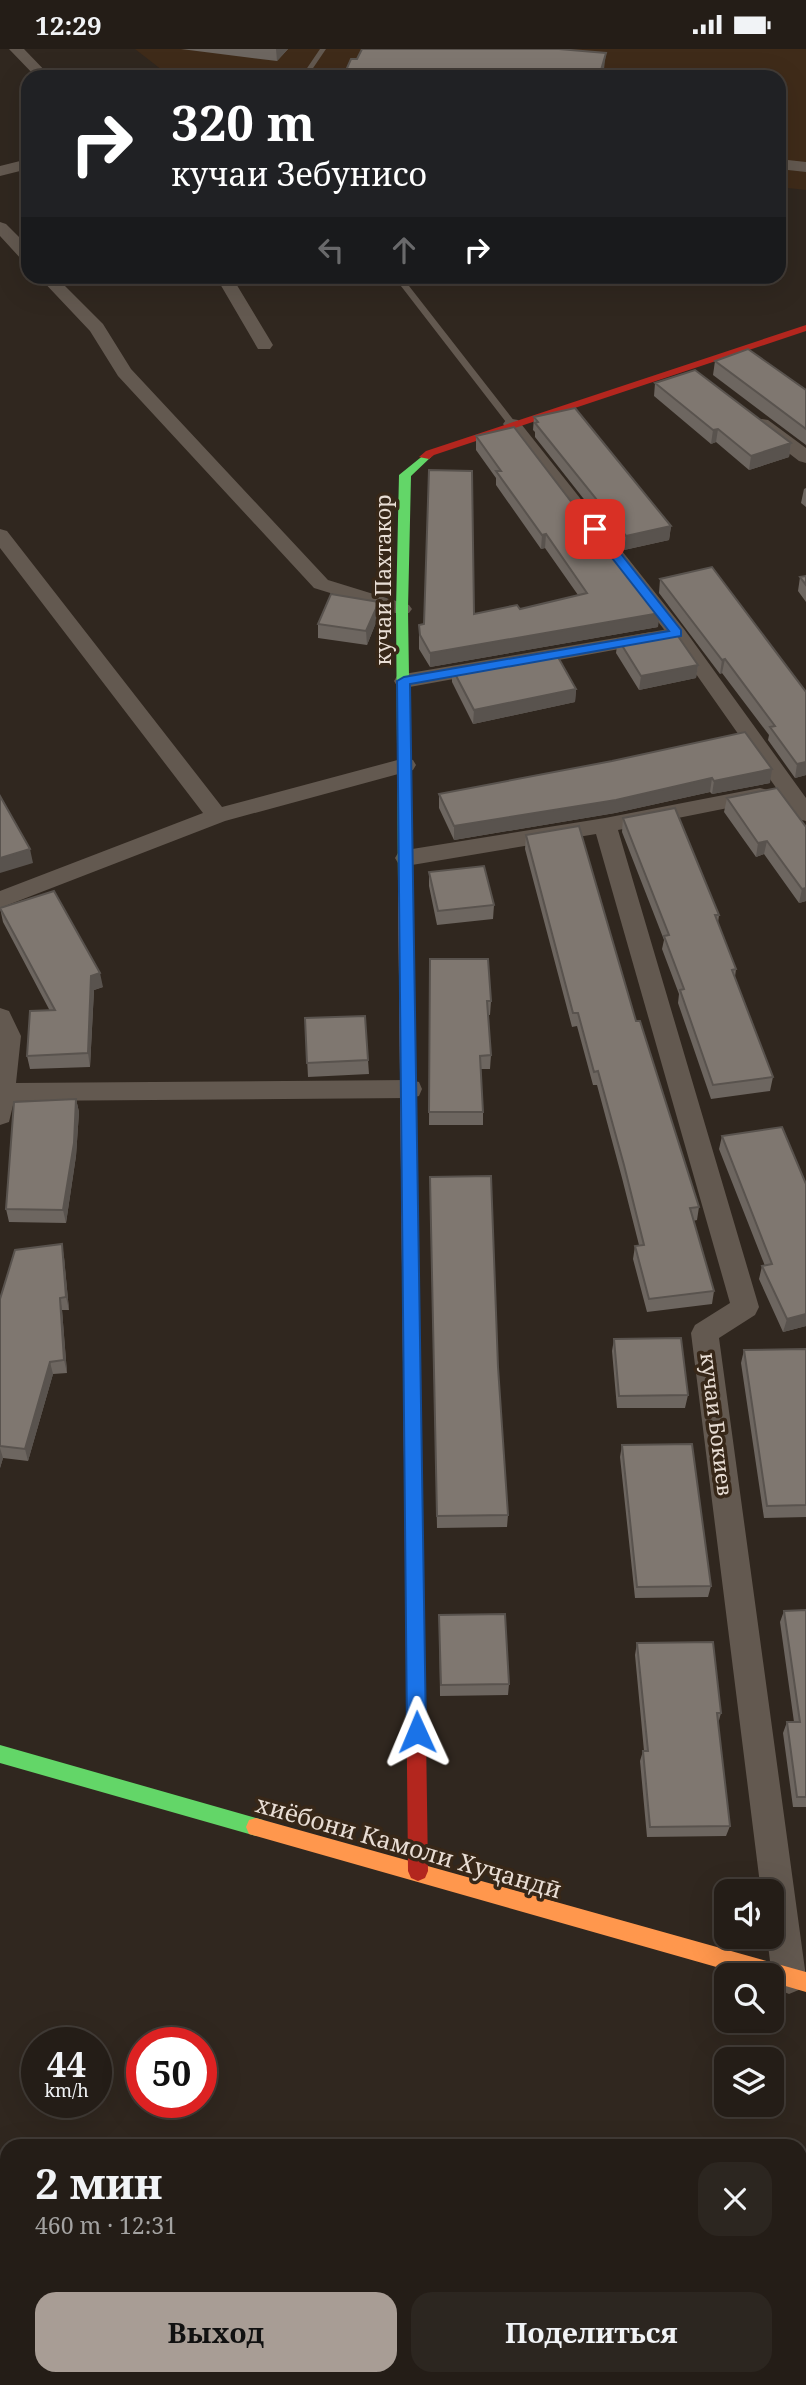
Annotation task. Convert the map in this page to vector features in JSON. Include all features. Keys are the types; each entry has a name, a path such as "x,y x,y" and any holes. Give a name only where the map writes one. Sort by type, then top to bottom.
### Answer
{"main road":[{"name":"кучаи Пахтакор","path":"418,1871 402,609 405,475 430,453 806,328"},
{"name":"хиёбони Камоли Хуҷандӣ","path":"0,1754 798,1980"}],"street":[{"path":"16,49 37,70"},
{"path":"786,165 806,167"},
{"path":"0,171 21,166"},
{"path":"0,227 21,249"},
{"path":"54,284 97,328 124,372 321,584 402,609"},
{"path":"228,284 264,345"},
{"path":"688,368 708,384"},
{"path":"749,414 806,457"},
{"path":"512,424 796,788 806,814"},
{"path":"0,535 217,817"},
{"path":"404,681 677,633"},
{"path":"0,900 217,817 405,765"},
{"path":"407,858 605,825 796,788"},
{"name":"кучаи Бокиев","path":"605,825 745,1307 705,1332 798,1980"},
{"path":"0,1017 9,1036 1,1104 410,1089"}],"lane":[{"path":"309,70 323,49"},
{"path":"403,284 512,424"}],"shaded area":[{"path":"135,49 806,49 806,190 786,188 786,70 162,70"}],"building":[{"path":"362,49 559,49 606,53 601,70 346,70 351,59 357,59"},
{"path":"748,349 806,390 806,429 715,361"},
{"path":"695,370 791,443 751,456 718,429 713,430 655,383"},
{"path":"575,408 671,526 626,536 535,423 538,422 534,417"},
{"path":"514,427 635,585 637,584 660,613 430,653 420,635 419,625 424,624 429,470 472,471 474,614 517,605 520,609 587,593 546,534 542,535 496,471 501,471 476,436"},
{"path":"712,567 806,692 806,762 797,764 770,727 775,726 660,579"},
{"path":"331,594 379,602 366,631 318,624"},
{"path":"673,629 698,665 641,676 618,639"},
{"path":"554,650 576,689 474,710 452,668"},
{"path":"745,732 772,769 714,781 712,778 616,800 454,826 439,794 612,761"},
{"path":"777,788 806,827 806,888 802,889 767,841 758,843 727,798"},
{"path":"0,796 30,849 0,858"},
{"path":"675,808 719,915 715,915 736,969 732,970 773,1077 713,1085 680,990 684,989 664,936 669,935 623,818"},
{"path":"579,826 636,1021 640,1021 699,1207 690,1208 714,1291 649,1299 635,1246 644,1245 624,1165 598,1071 594,1072 578,1013 573,1013 526,835"},
{"path":"484,866 494,905 438,911 429,872"},
{"path":"54,891 100,973 91,976 88,1053 27,1056 30,1011 55,1010 0,908"},
{"path":"430,959 488,959 491,1001 487,1001 491,1055 480,1056 483,1112 429,1112"},
{"path":"365,1016 368,1060 307,1063 305,1018"},
{"path":"76,1099 74,1143 63,1210 6,1209 14,1102"},
{"path":"782,1127 806,1184 806,1314 787,1319 762,1266 772,1264 722,1136"},
{"path":"491,1176 498,1367 508,1515 437,1516 430,1177"},
{"path":"62,1244 66,1297 60,1298 64,1360 50,1362 25,1449 0,1446 0,1299 15,1250"},
{"path":"681,1338 688,1395 619,1396 614,1339"},
{"path":"806,1349 806,1505 767,1506 744,1350"},
{"path":"692,1444 711,1586 637,1587 622,1445"},
{"path":"806,1610 806,1797 797,1797 787,1722 800,1722 784,1611"},
{"path":"505,1614 509,1684 441,1685 439,1615"},
{"path":"713,1642 721,1713 717,1713 730,1826 650,1827 643,1751 648,1751 637,1643"}],"traffic: fast":[{"path":"405,880 402,609 405,475 425,457"},
{"path":"0,1754 256,1827"}],"traffic: slow":[{"path":"405,880 413,1460"},
{"path":"256,1827 806,1982"}],"traffic: jam":[{"path":"425,457 430,453 806,328"},
{"path":"413,1460 418,1871"}],"route":[{"path":"417,1732 404,681 677,633 595,529"}]}
